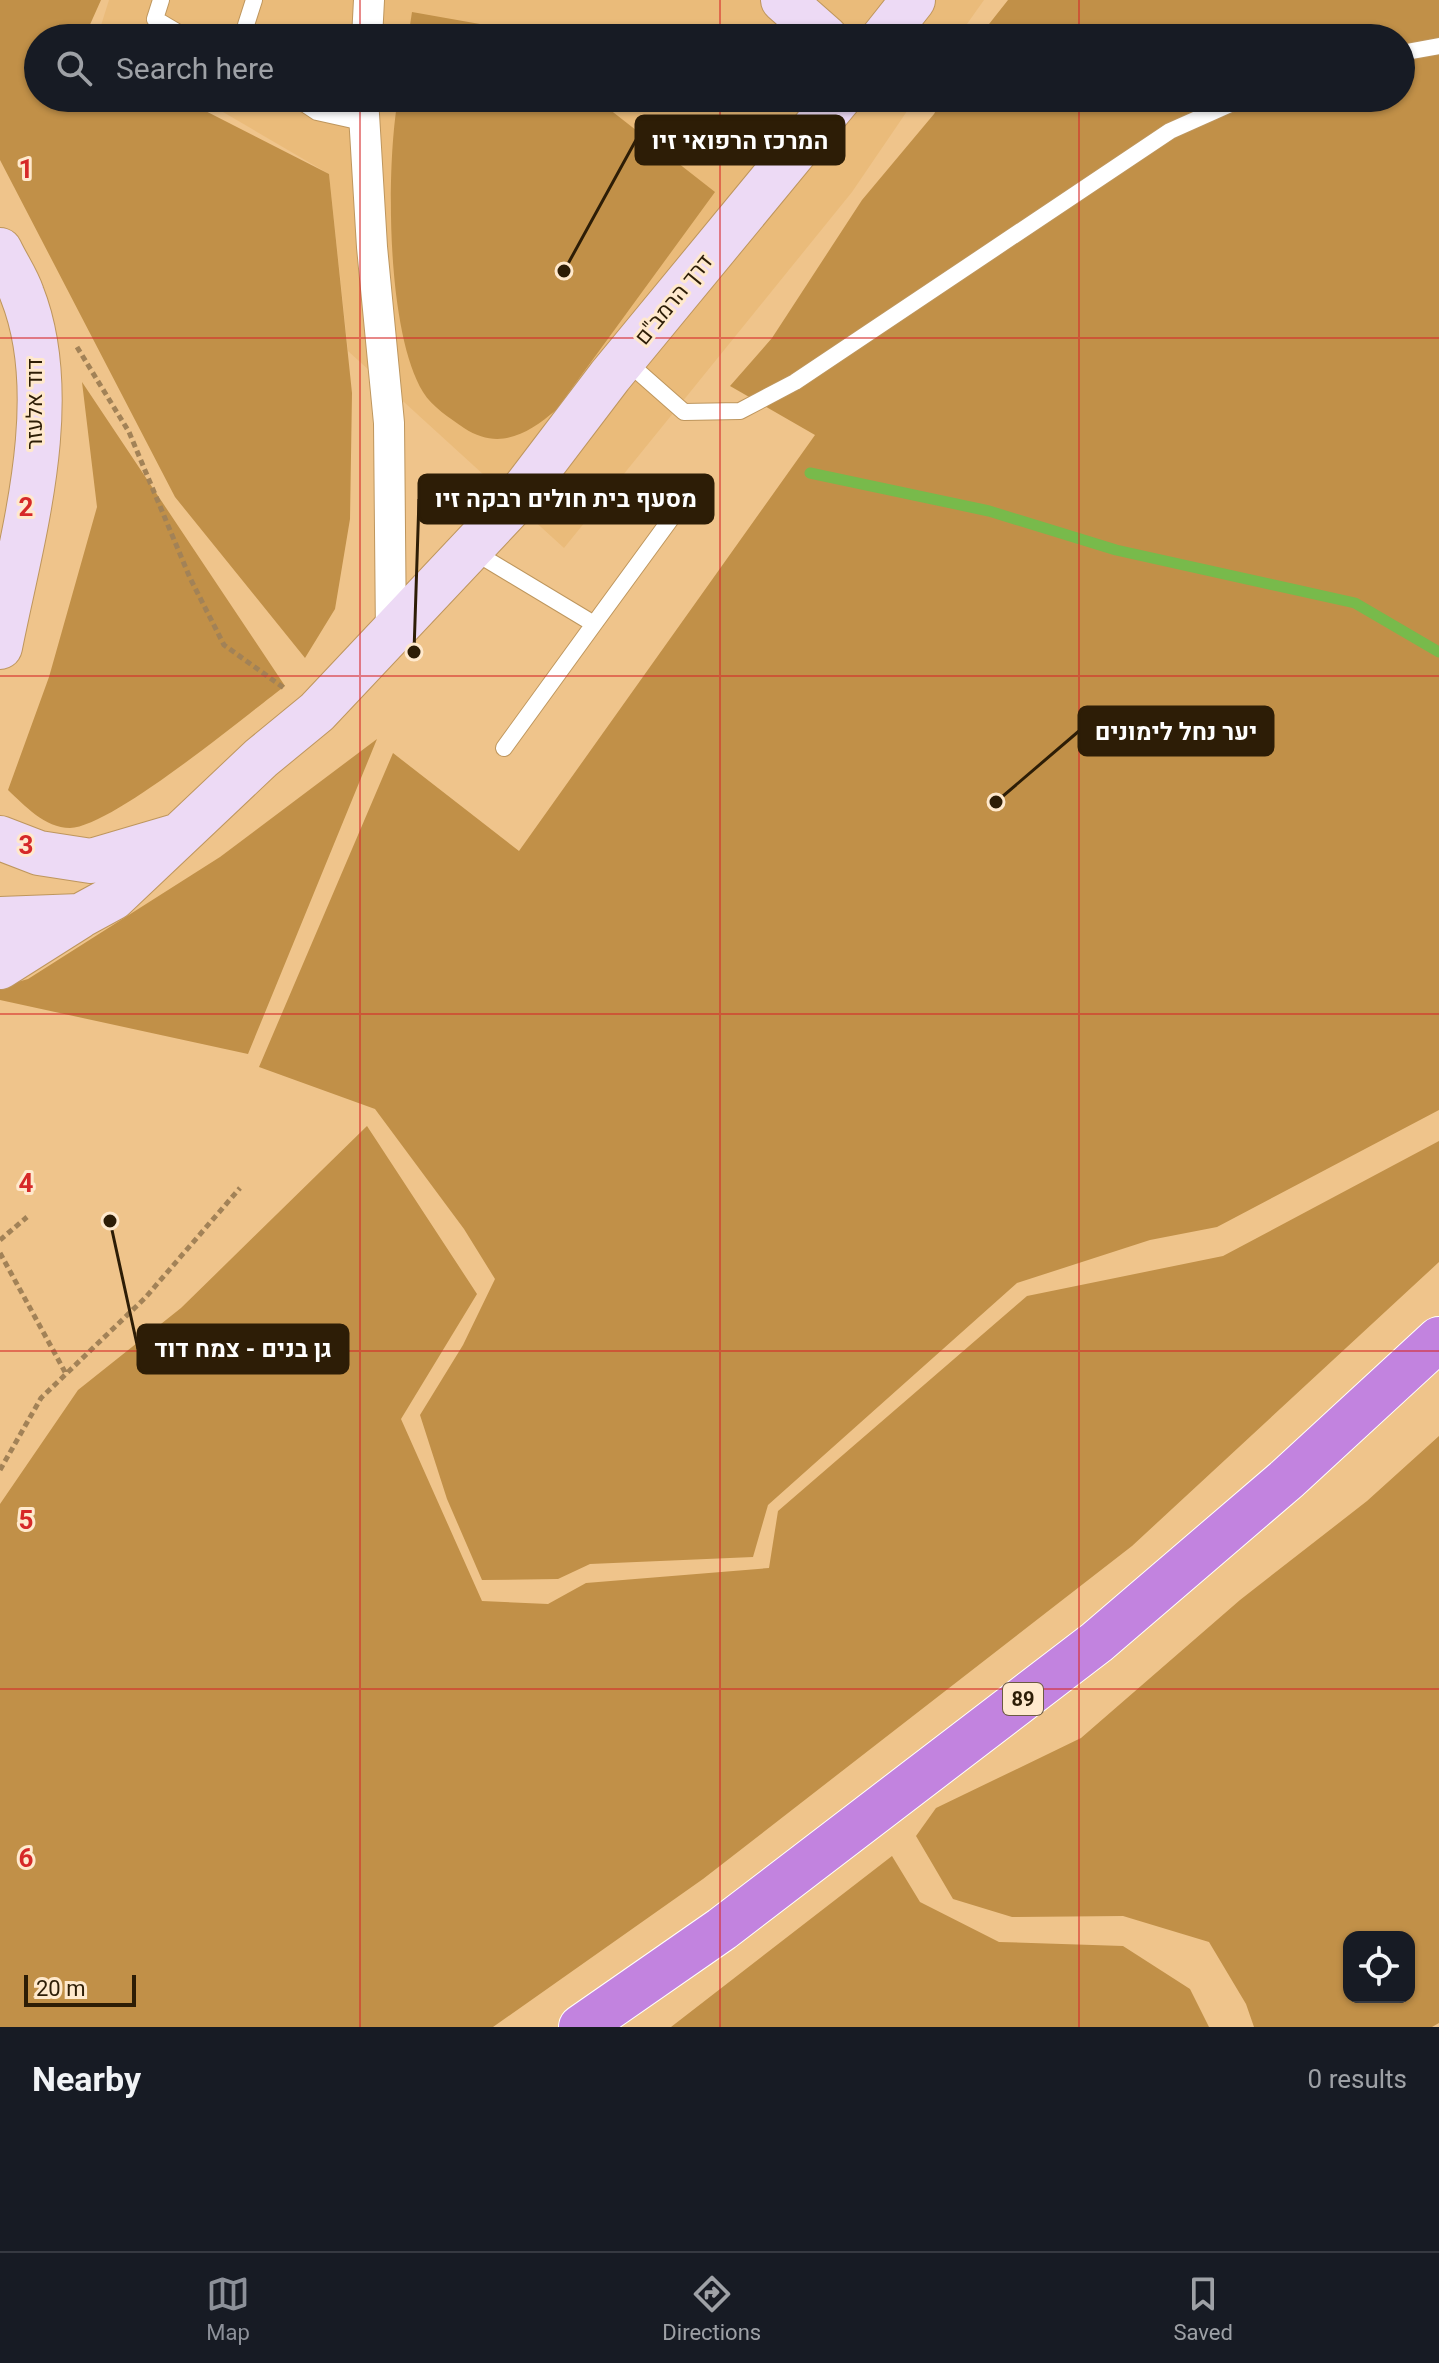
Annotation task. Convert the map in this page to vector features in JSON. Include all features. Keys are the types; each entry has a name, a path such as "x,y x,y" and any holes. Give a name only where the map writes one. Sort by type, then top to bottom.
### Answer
{"highway":[{"name":"89","path":"581,2027 722,1929 1097,1642 1287,1479 1439,1339"}],"street":[{"path":"368,24 369,0"},
{"path":"783,0 810,24"},
{"path":"894,24 913,0"},
{"path":"362,112 389,423 391,638"},
{"name":"דרך הרמב\"ם","path":"0,919 80,916 113,898 186,833 261,758 317,712 391,638 512,505 616,370 827,112"},
{"name":"דוד אלעזר","path":"0,250 23,295 33,335 39,426 0,647"},
{"name":"דוד אלעזר","path":"0,608 17,562"},
{"name":"דרך הרמב\"ם","path":"0,838 39,853 91,861 186,833"},
{"path":"0,967 80,916"}],"lane":[{"path":"161,0 155,19 163,24"},
{"path":"246,24 254,0"},
{"path":"1415,50 1439,46"},
{"path":"616,370 684,412 740,411 795,382 1170,131 1213,112"},
{"path":"504,748 670,520"},
{"path":"470,549 594,624"}],"path":[{"path":"75,344 129,432 190,578 224,645 317,712"},
{"path":"0,1470 41,1398 145,1298 240,1188"},
{"path":"0,1240 27,1217"},
{"path":"0,1253 65,1372"}],"shaded area":[{"path":"0,0 101,0 90,24 24,24 24,112 207,112 329,174 352,393 350,519 335,609 305,658 175,497 0,160"},
{"path":"109,0 984,0 967,24 101,24"},
{"path":"1008,0 1439,0 1439,1110 1217,1227 1150,1240 1017,1283 768,1505 753,1557 590,1564 558,1579 482,1580 447,1499 420,1415 463,1345 495,1279 464,1229 375,1109 259,1067 393,753 519,851 815,435 730,386 772,338 862,200 935,112 1415,112 1415,24 989,24"},
{"path":"412,12 480,24 410,24"},
{"path":"223,112 906,112 852,192 564,548 348,351 329,174"},
{"path":"396,112 613,112 715,192 556,410 513,437 489,438 464,428 427,397 411,365 402,330 392,248"},
{"path":"82,382 285,686 146,791 90,823 70,828 44,820 8,790 49,677 97,507"},
{"path":"377,739 248,1054 0,1000 0,987 28,979 220,857"},
{"path":"367,1126 477,1294 401,1419 482,1601 548,1604 586,1583 769,1568 778,1511 1027,1296 1223,1256 1439,1141 1439,1262 1132,1546 703,1879 493,2027 0,2027 0,1504 78,1390 181,1308"},
{"path":"1439,1436 1439,2023 1432,2027 1254,2027 1246,2004 1209,1942 1123,1916 1012,1917 953,1899 916,1836 936,1808 1081,1738 1240,1600 1367,1501"},
{"path":"892,1856 920,1902 999,1942 1123,1946 1190,1989 1209,2027 671,2027"}],"waterway":[{"path":"810,473 989,511 1116,550 1355,603 1439,652"}],"place":[{"name":"המרכז הרפואי זיו","path":"564,271"},
{"name":"מסעף בית חולים רבקה זיו","path":"414,652"},
{"name":"יער נחל לימונים","path":"996,802"},
{"name":"גן בנים - צמח דוד","path":"110,1221"}]}
